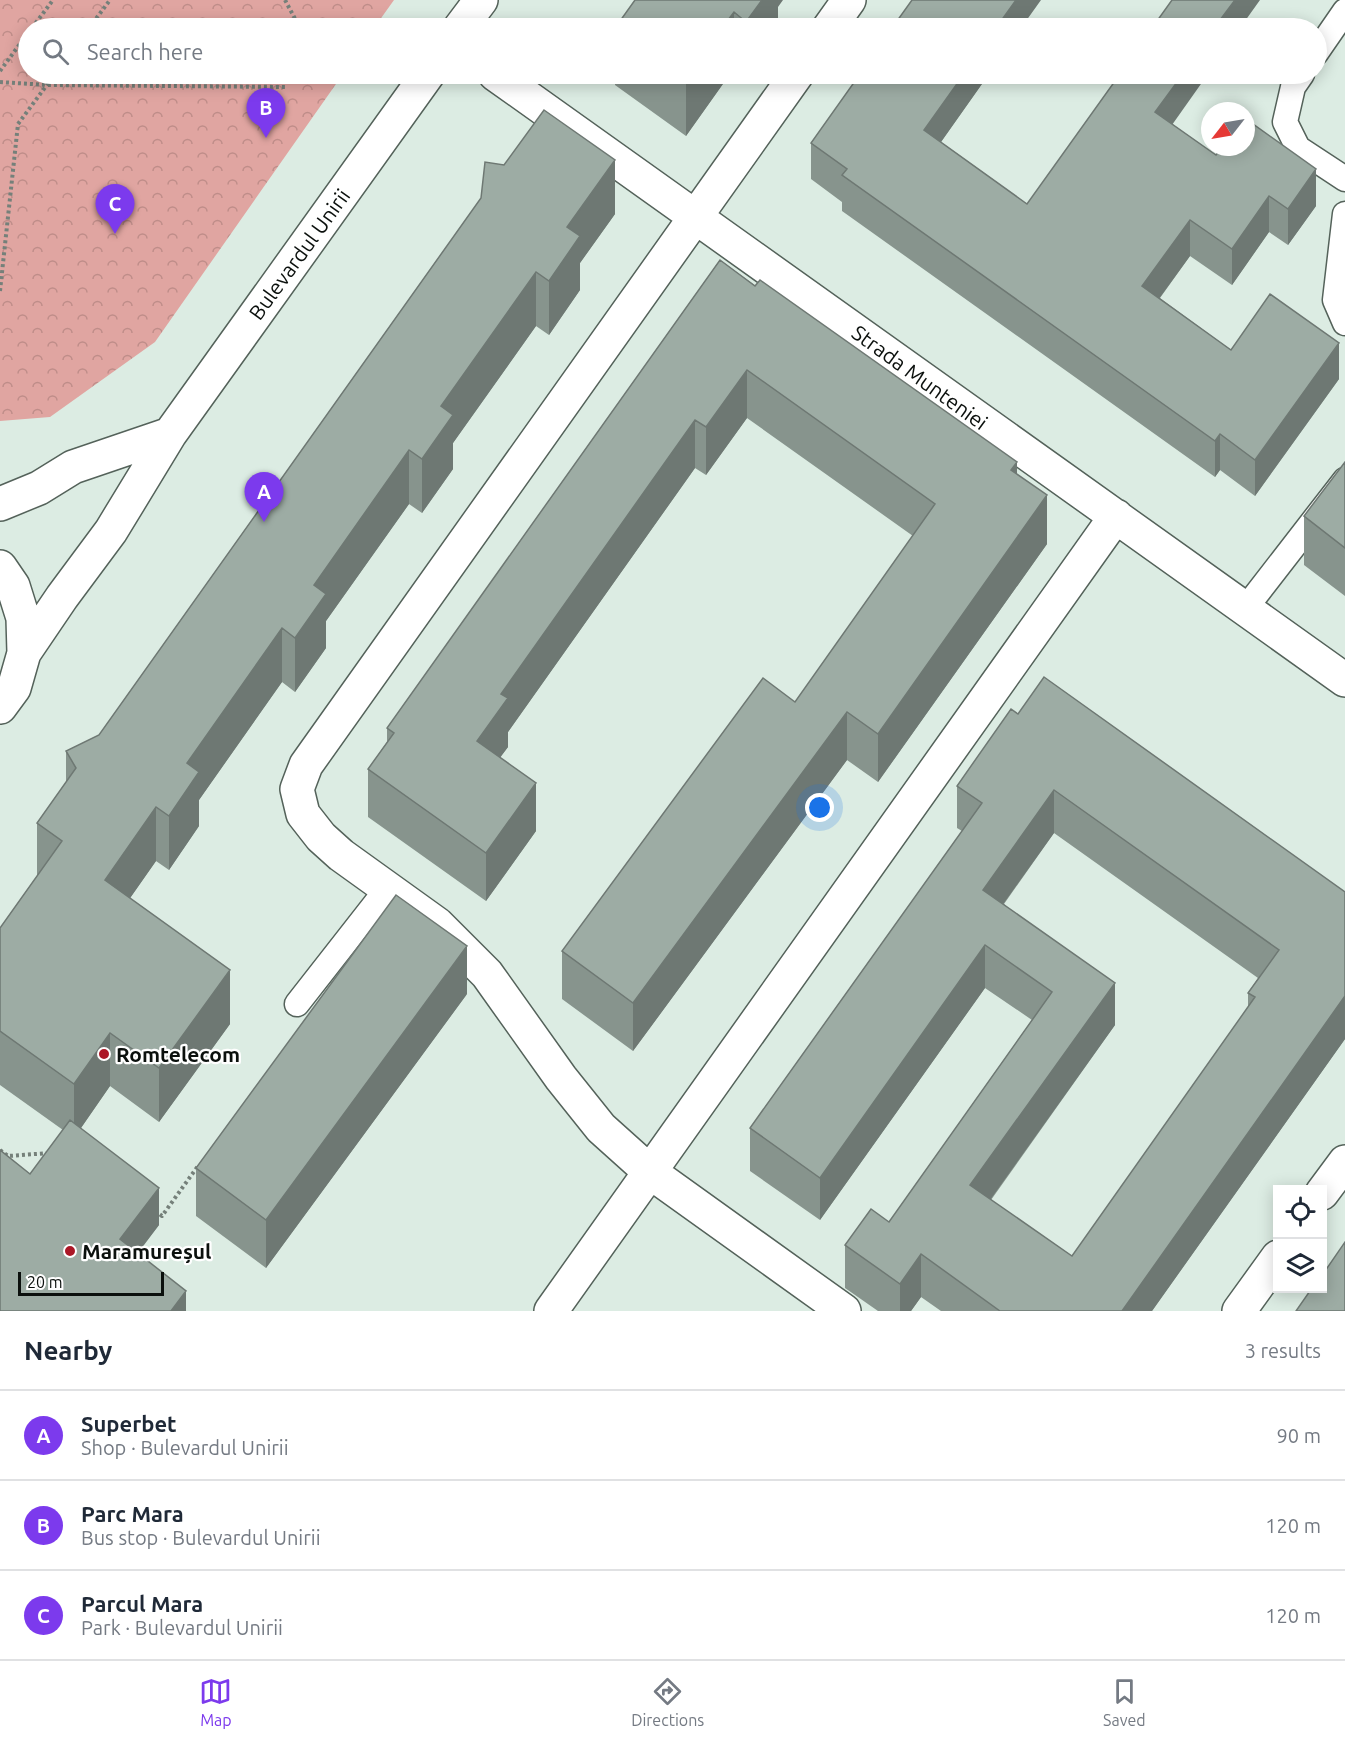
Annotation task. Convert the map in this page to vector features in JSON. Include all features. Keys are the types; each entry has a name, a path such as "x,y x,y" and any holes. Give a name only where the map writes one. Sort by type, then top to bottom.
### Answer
{"street":[{"path":"468,18 481,0"},
{"path":"836,18 849,0"},
{"name":"Bulevardul Unirii","path":"24,653 111,531 170,434 421,84"},
{"name":"Strada Munteniei","path":"509,84 1345,680"},
{"path":"790,84 306,765 297,789 303,814 321,837 341,855 437,924 487,974 561,1078 601,1128 650,1172 844,1311"},
{"path":"0,504 39,488 73,467 170,434"},
{"path":"551,1311 1116,516"},
{"name":"Bulevardul Unirii","path":"0,567 13,586 23,618 24,653 14,688 0,707"},
{"path":"1327,1187 1345,1162"},
{"path":"1239,1311 1273,1264"}],"lane":[{"path":"1327,38 1345,11"},
{"path":"1295,84 1285,122 1298,148 1345,179"},
{"path":"1345,214 1335,300 1345,323"},
{"path":"1245,609 1345,480"},
{"path":"297,1004 387,889"}],"path":[{"path":"40,18 53,0"},
{"path":"96,18 110,0"},
{"path":"285,0 295,18"},
{"path":"0,71 18,47"},
{"path":"0,82 18,83"},
{"path":"31,84 286,87"},
{"path":"0,291 18,124 46,85"},
{"path":"0,1150 8,1156 60,1152"},
{"path":"153,1210 162,1216 202,1160"}],"green space":[{"path":"0,0 394,0 381,18 18,18 18,84 336,84 155,342 50,417 0,421"}],"building":[{"path":"635,0 762,0 749,18 741,18 734,12 730,18 622,18"},
{"path":"912,0 1016,0 1003,18 899,18"},
{"path":"1172,0 1235,0 1222,18 1159,18"},
{"path":"853,84 957,84 924,130 1027,204 1113,84 1176,84 1155,112 1201,144 1201,156 1255,156 1255,125 1316,169 1288,209 1269,196 1232,249 1190,220 1142,286 1231,350 1270,294 1339,343 1255,460 1220,434 1215,441 842,175 847,169 811,143"},
{"path":"544,110 615,160 567,227 580,236 549,281 536,272 441,406 453,415 422,459 409,450 314,585 326,594 295,638 282,628 187,763 199,772 169,816 156,807 105,880 230,970 159,1068 110,1033 74,1084 0,1031 0,928 62,841 37,823 76,768 66,751 99,735 481,198 485,162 504,165"},
{"path":"720,260 755,286 760,280 1017,462 1011,470 1047,495 878,734 847,712 633,1003 562,951 763,678 795,702 935,504 747,370 706,427 695,420 501,694 508,698 477,741 536,783 486,853 368,769 394,733 387,728"},
{"path":"1345,462 1345,548 1304,516"},
{"path":"1044,677 1345,892 1345,996 1122,1311 1000,1311 921,1254 900,1284 845,1245 871,1209 889,1222 1052,992 985,945 820,1178 750,1128 982,803 957,786 1011,709 1018,714","holes":["1054,790 1279,950 1248,993 1255,997 1072,1256 970,1185 1115,983 983,890"]},
{"path":"396,895 467,946 266,1220 196,1168"},
{"name":"Maramureșul","path":"70,1120 159,1188 120,1239 186,1291 171,1311 0,1311 0,1150 30,1174"},
{"path":"1345,1242 1345,1311 1296,1311 1309,1293 1327,1293 1327,1268"}],"place":[{"name":"Parc Mara","path":"266,138"},
{"name":"Parcul Mara","path":"115,234"},
{"name":"Superbet","path":"264,522"},
{"name":"Romtelecom","path":"104,1054"},
{"name":"Maramureșul","path":"70,1251"}]}
